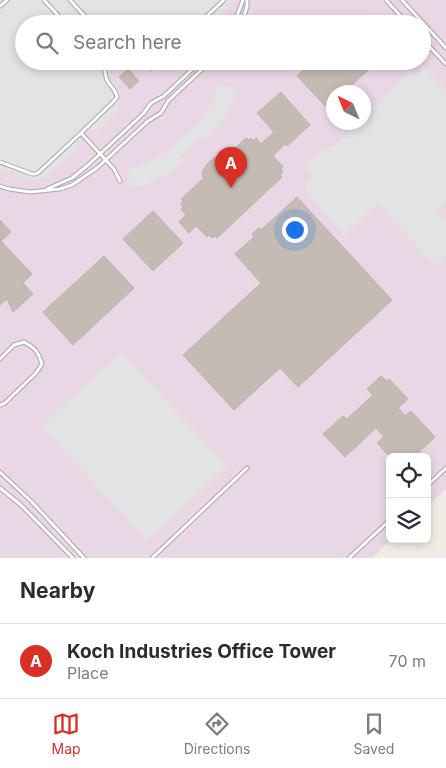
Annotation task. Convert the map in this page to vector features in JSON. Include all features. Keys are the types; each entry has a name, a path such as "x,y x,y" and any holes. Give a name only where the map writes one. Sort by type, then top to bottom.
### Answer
{"lane":[{"path":"0,6 7,0"},
{"path":"44,0 58,15"},
{"path":"70,0 84,15"},
{"path":"208,15 224,0"},
{"path":"237,15 243,0"},
{"path":"244,15 247,0"},
{"path":"386,0 400,15"},
{"path":"402,0 416,15"},
{"path":"431,32 446,48"},
{"path":"431,48 446,64"},
{"path":"0,162 32,174 40,172 117,97 116,92 107,80 105,70"},
{"path":"43,191 72,178 143,114 151,103 164,96 191,70"},
{"path":"0,186 30,192 72,186 106,160 148,121 160,113 169,100 201,70"},
{"path":"164,96 169,100"},
{"path":"143,114 148,121"},
{"path":"81,133 106,160 120,181"},
{"path":"0,359 14,345 24,342 32,346 38,353 42,364 36,373 0,406"},
{"path":"152,558 247,468"},
{"path":"431,482 446,468"},
{"path":"0,472 32,502 84,558"},
{"path":"0,488 21,505 73,558"},
{"path":"349,558 386,524"}],"shaded area":[{"path":"0,0 446,0 446,489 431,503 431,453 386,453 386,543 388,543 372,558 0,558"},
{"path":"0,0 232,0 234,3 221,15 15,15 15,70 109,70 110,79 120,92 121,98 116,105 120,109 96,131 92,128 75,142 79,147 45,178 42,176 36,180 30,180 22,175 3,169 0,170"},
{"path":"421,70 427,70 446,91 446,201 437,211 446,220 446,255 434,265 378,204 345,235 308,195 305,187 313,176 303,166 324,147 326,149 329,146 331,148 350,130 371,130 371,110 410,72 414,77"},
{"path":"218,85 237,89 226,116 213,133 205,141 201,138 181,156 185,161 168,174 145,185 130,188 128,169 142,166 162,155 198,123 213,102"},
{"path":"121,352 227,466 147,541 41,426"}],"building":[{"path":"129,70 139,81 130,89 119,77"},
{"path":"303,70 368,70 352,85 326,85 326,107 297,76"},
{"path":"281,92 310,125 273,156 283,167 281,169 283,172 280,174 282,177 217,238 215,236 212,238 209,235 207,237 196,226 189,233 179,222 186,215 181,209 183,201 181,199 204,178 202,175 203,170 215,157 217,159 222,156 224,158 246,138 249,140 251,138 253,141 256,138 261,144 274,132 257,113"},
{"path":"297,197 392,300 298,387 280,368 234,410 183,355 261,283 235,254 254,237 252,234 259,228 261,230"},
{"path":"153,211 183,243 153,271 123,239"},
{"path":"0,220 11,232 1,241 32,274 23,283 33,294 13,312 7,299 0,305"},
{"path":"104,256 134,288 73,345 43,312"},
{"path":"381,376 387,381 389,379 408,399 398,408 405,416 411,411 435,437 418,453 386,453 377,443 384,437 376,428 345,457 323,434 343,416 347,419 373,395 367,389"}],"place":[{"name":"Koch Industries Office Tower","path":"231,188"}]}
